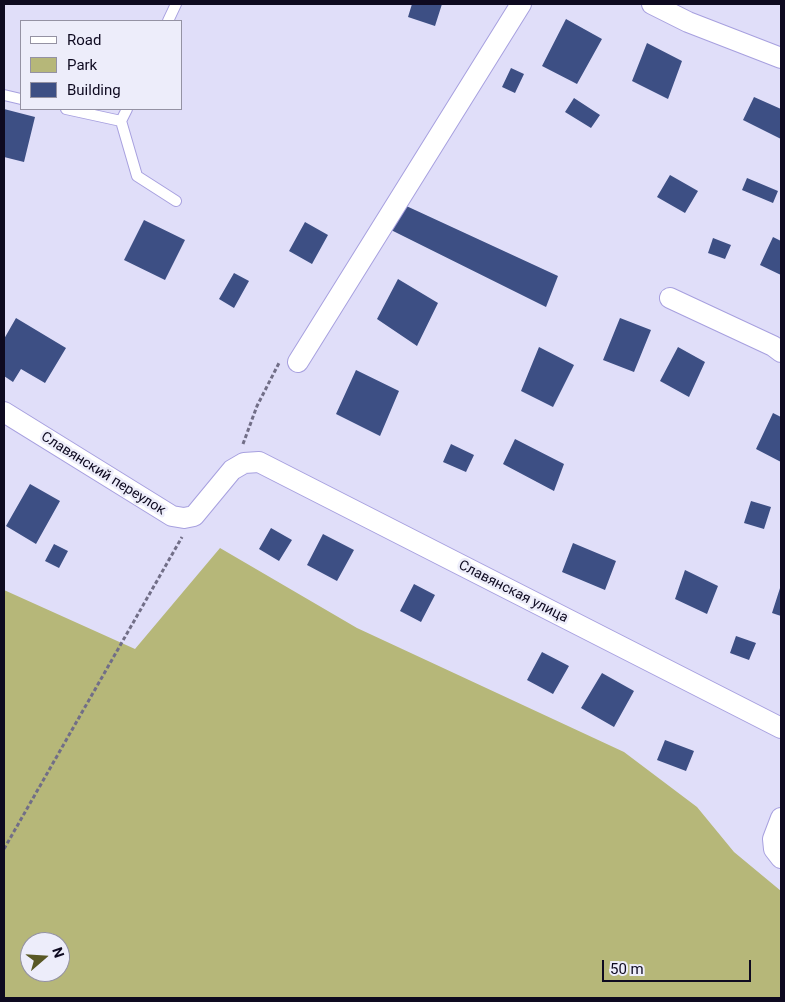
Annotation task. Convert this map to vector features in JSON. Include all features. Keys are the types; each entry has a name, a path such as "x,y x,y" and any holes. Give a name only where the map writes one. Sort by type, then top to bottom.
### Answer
{"street":[{"path":"290,360 521,4"},
{"path":"652,4 688,22 781,58"},
{"path":"670,298 773,346 781,352"},
{"name":"Славянский переулок","path":"4,412 172,516 184,518 194,516"},
{"name":"Славянская улица","path":"238,466 258,462 781,728"},
{"path":"194,516 238,466"},
{"path":"781,818 773,839 774,849 781,858"}],"lane":[{"path":"168,20 176,4"},
{"path":"4,95 20,99"},
{"path":"71,110 121,121"},
{"path":"126,110 121,121 137,176 176,201"}],"path":[{"path":"238,466 243,444 257,406 290,360"},
{"path":"4,849 194,516"}],"green space":[{"path":"220,548 357,628 624,752 697,807 734,852 781,891 781,998 4,998 4,590 135,649"}],"building":[{"path":"412,4 442,4 435,26 408,17"},
{"path":"566,19 602,39 577,84 542,66"},
{"path":"647,43 682,61 668,99 632,81"},
{"path":"511,68 524,74 515,93 502,87"},
{"path":"754,97 781,109 781,139 743,120"},
{"path":"574,98 600,115 591,128 565,112"},
{"path":"4,109 35,117 24,162 4,157"},
{"path":"670,175 698,191 685,213 657,197"},
{"path":"747,178 778,191 773,203 742,190"},
{"path":"402,204 558,276 546,307 389,229"},
{"path":"144,220 185,240 165,280 124,260"},
{"path":"305,222 328,235 312,264 289,251"},
{"path":"773,237 781,241 781,275 760,265"},
{"path":"713,238 731,245 725,259 708,253"},
{"path":"234,273 249,281 234,308 219,299"},
{"path":"398,279 438,303 417,346 377,319"},
{"path":"16,318 66,348 45,383 21,369 13,382 4,376 4,339"},
{"path":"620,318 651,330 634,372 603,360"},
{"path":"539,347 574,365 553,407 521,391"},
{"path":"678,347 705,362 689,397 660,381"},
{"path":"356,370 399,391 380,436 336,414"},
{"path":"773,413 781,417 781,462 756,449"},
{"path":"515,439 564,464 554,491 503,464"},
{"path":"451,444 474,455 466,472 443,462"},
{"path":"30,484 60,501 36,544 6,526"},
{"path":"751,501 771,507 764,529 744,523"},
{"path":"271,528 292,540 279,561 259,549"},
{"path":"323,534 354,550 337,581 307,565"},
{"path":"573,543 616,561 605,590 562,572"},
{"path":"54,544 68,551 59,568 45,561"},
{"path":"685,570 718,586 707,614 675,599"},
{"path":"414,584 435,595 421,622 400,611"},
{"path":"781,585 781,616 772,613"},
{"path":"736,636 756,643 749,660 730,653"},
{"path":"542,652 569,666 553,694 527,680"},
{"path":"602,673 634,691 614,727 581,708"},
{"path":"665,740 694,751 686,771 657,760"}]}
